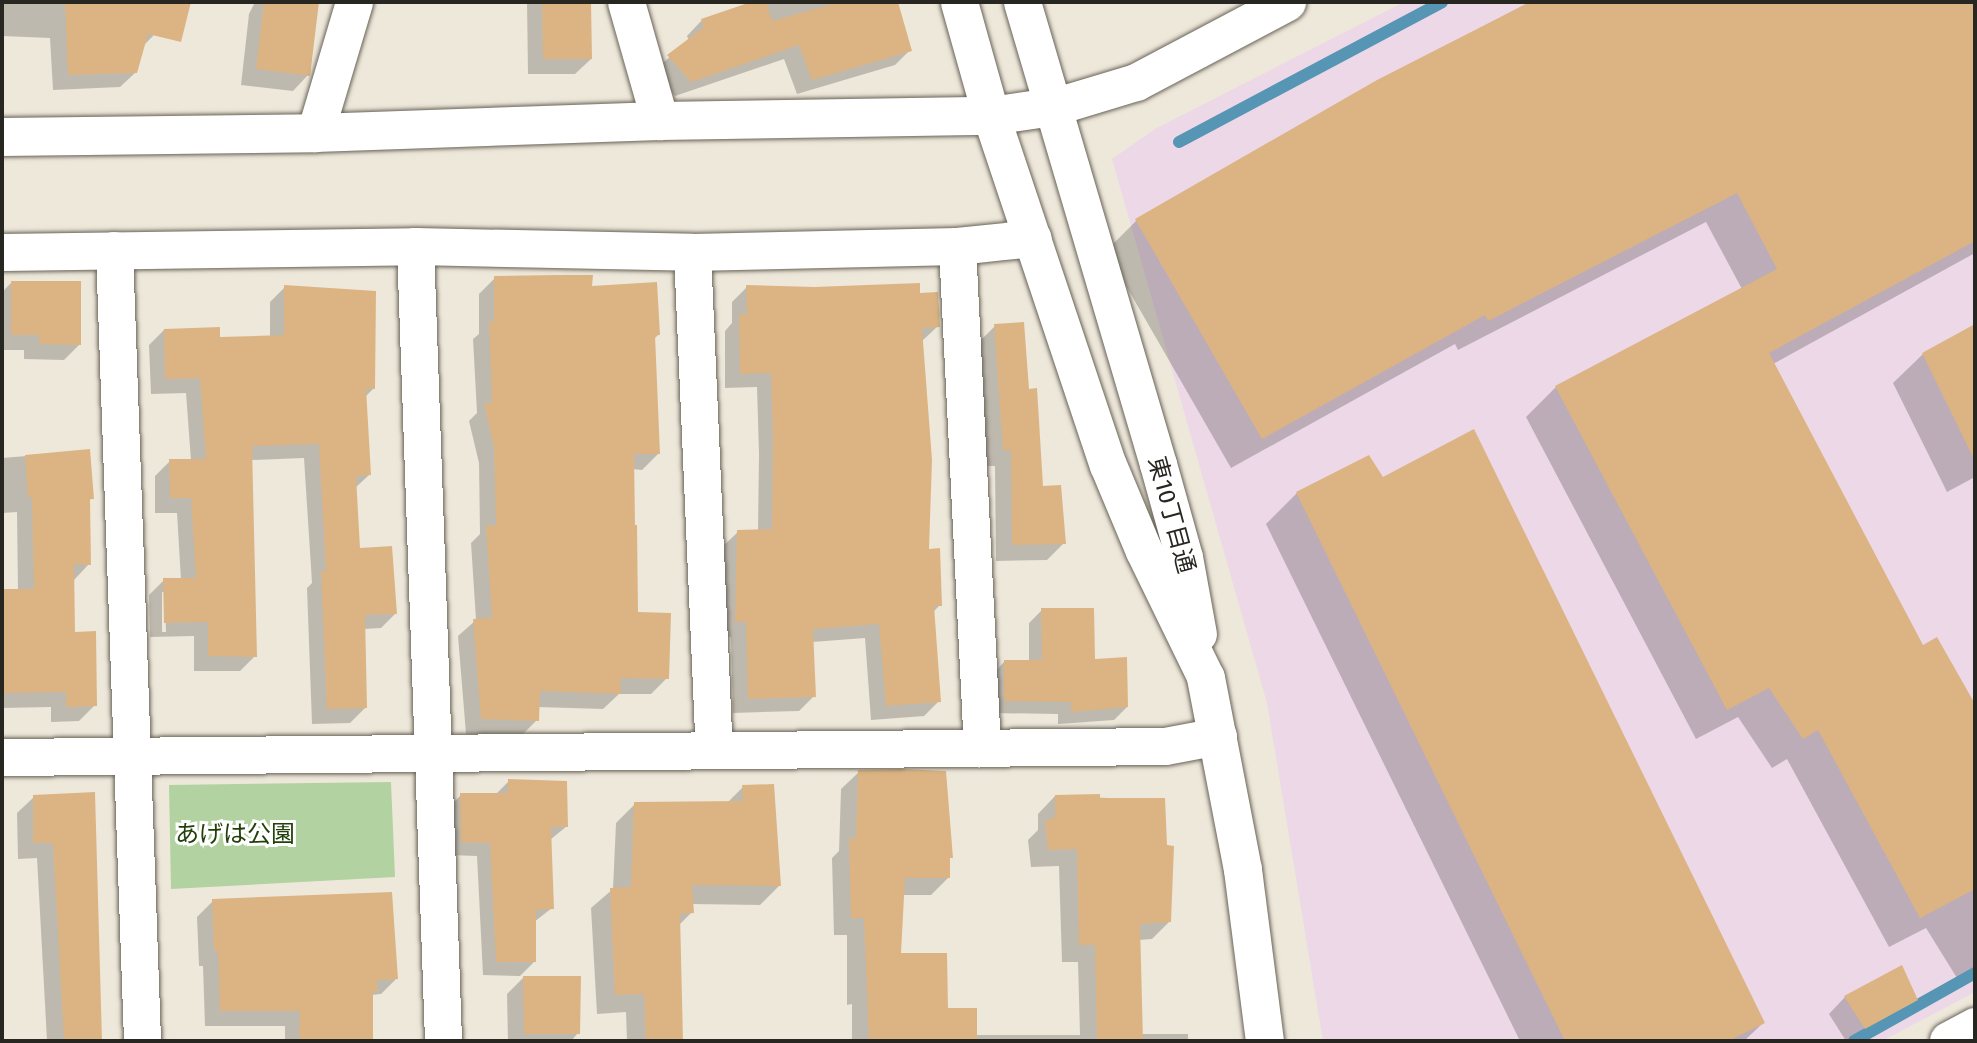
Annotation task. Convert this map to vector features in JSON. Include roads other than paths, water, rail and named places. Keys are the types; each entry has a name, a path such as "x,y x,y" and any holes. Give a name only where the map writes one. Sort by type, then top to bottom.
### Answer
{"street":[{"path":"315,133 354,2"},
{"path":"626,2 660,121"},
{"path":"958,2 991,117 1108,465 1144,551 1206,678"},
{"name":"東10丁目通","path":"1023,2 1184,557 1243,870 1265,1041"},
{"path":"2,137 315,133 660,121 991,117 1053,107 1136,82 1287,2"},
{"path":"2,252 415,246 692,252 957,246 1033,238"},
{"path":"415,246 443,1041"},
{"path":"957,246 982,748"},
{"path":"114,250 129,755 142,1041"},
{"path":"692,252 714,750"},
{"path":"2,757 1165,746 1218,736"},
{"path":"1949,1041 1975,1027"}],"waterway":[{"path":"1179,142 1442,2"},
{"path":"1854,1041 1975,973"}],"park label":[{"name":"あげは公園","path":"235,835"}]}
